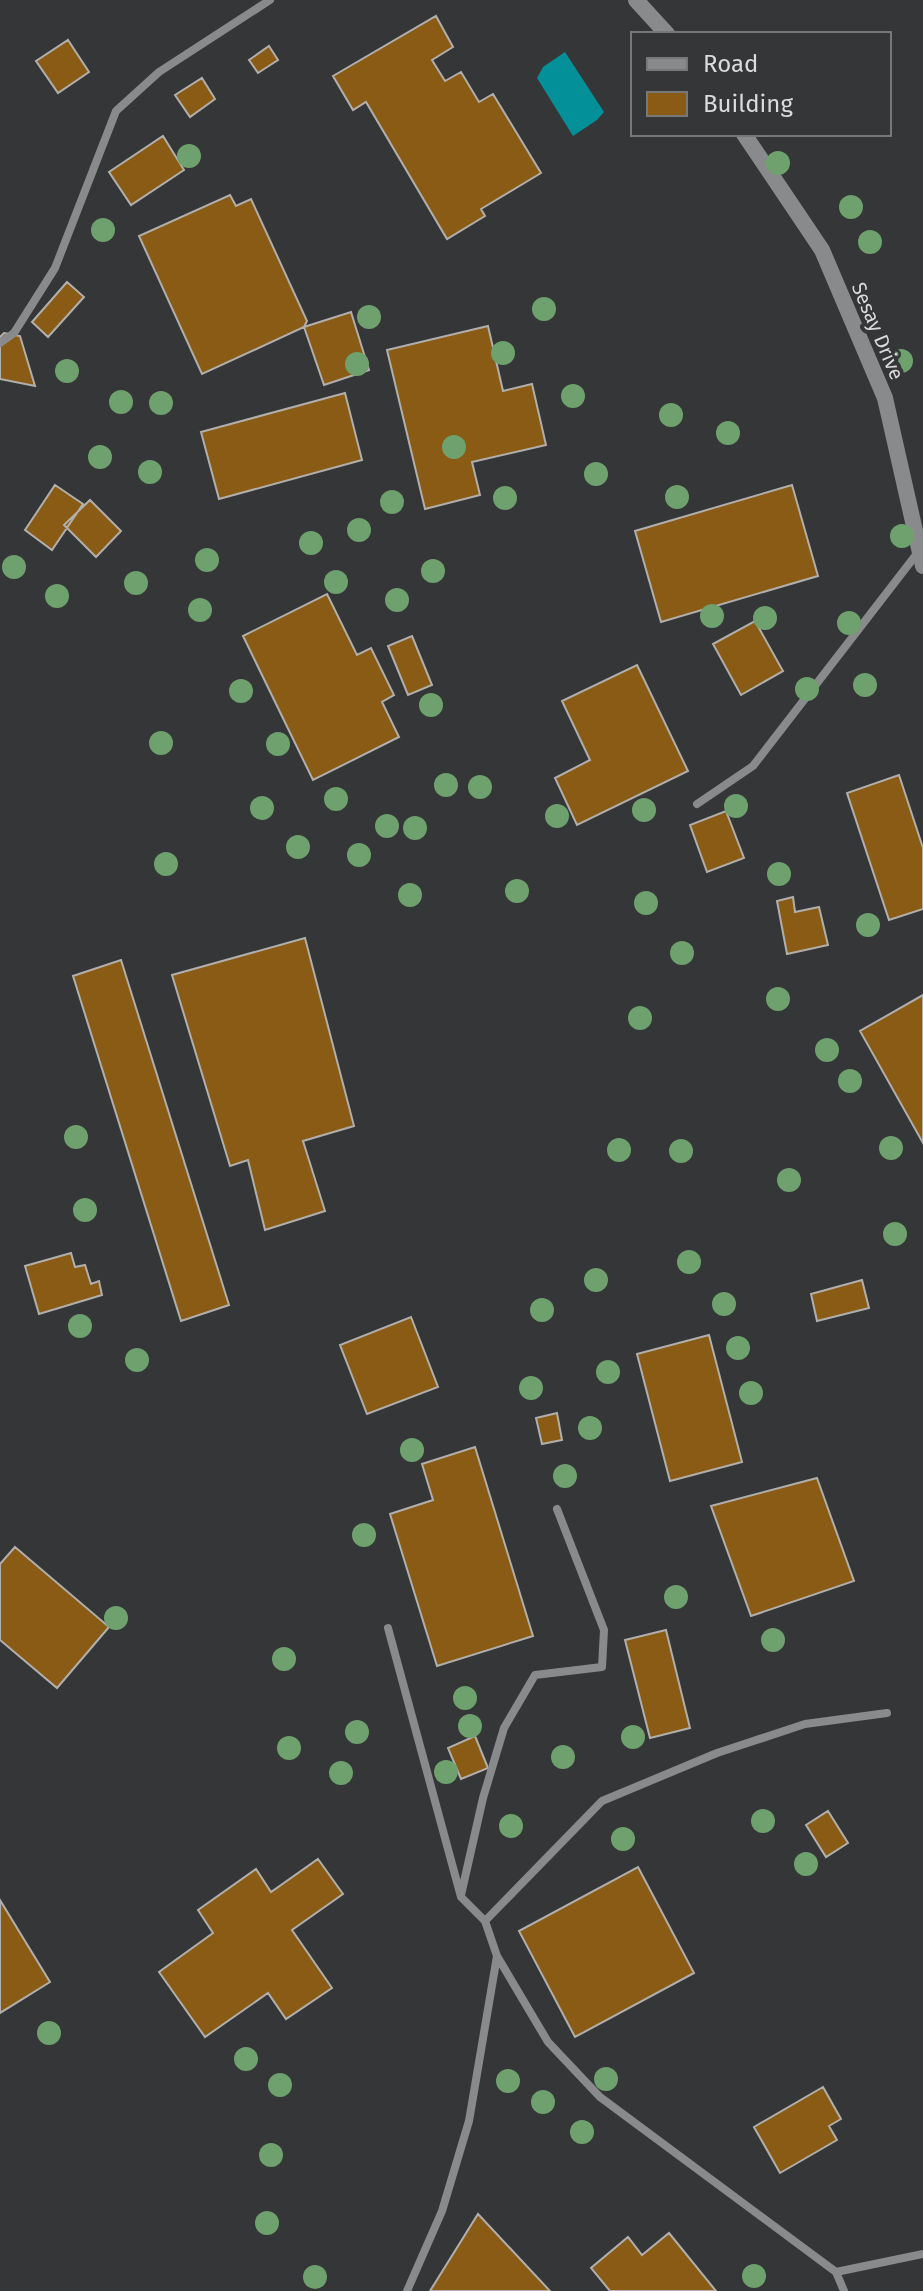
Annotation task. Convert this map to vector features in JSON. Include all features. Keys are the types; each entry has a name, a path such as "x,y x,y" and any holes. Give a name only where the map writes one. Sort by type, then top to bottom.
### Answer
{"street":[{"path":"0,343 14,333 55,268 116,111 159,72 270,0"},
{"path":"636,0 665,32"},
{"name":"Sesay Drive","path":"745,136 822,250 885,398 921,558"},
{"path":"697,804 753,766 921,558"},
{"path":"461,1897 483,1798 504,1728 535,1675 602,1667 604,1630 557,1509"},
{"path":"388,1628 461,1897 485,1921 497,1956 548,2042 600,2097 836,2272 844,2291"},
{"path":"485,1921 602,1801 717,1753 805,1724 887,1713"},
{"path":"407,2291 442,2211 469,2121 497,1956"},
{"path":"836,2272 923,2254"}],"water":[{"path":"565,52 604,112 573,136 537,78 543,67"}],"building":[{"path":"436,16 453,47 432,60 445,81 461,72 479,102 493,94 541,173 481,209 485,216 447,239 366,102 353,110 333,76"},
{"path":"68,40 89,72 58,93 36,61"},
{"path":"269,46 278,60 258,73 249,60"},
{"path":"202,78 215,99 190,117 175,95"},
{"path":"163,136 184,170 131,205 109,172"},
{"path":"230,195 236,206 251,199 307,321 304,327 202,374 139,236"},
{"path":"67,282 84,297 48,337 32,322"},
{"path":"351,312 369,370 324,385 304,327"},
{"path":"488,326 503,391 532,384 546,445 472,462 480,495 425,509 387,350"},
{"path":"4,333 20,336 35,386 0,379 0,337"},
{"path":"345,393 362,460 219,499 201,432"},
{"path":"55,485 83,504 52,550 25,530"},
{"path":"792,485 818,576 661,622 635,531"},
{"path":"90,500 121,531 96,557 64,525"},
{"path":"327,594 357,655 371,648 394,695 382,702 399,737 313,780 243,636"},
{"path":"755,621 783,671 741,695 713,644"},
{"path":"412,636 432,685 408,695 388,646"},
{"path":"637,665 688,771 577,825 555,778 590,760 562,701"},
{"path":"899,775 923,848 923,909 889,920 847,793"},
{"path":"726,811 744,858 707,872 690,825"},
{"path":"793,897 795,912 819,907 828,945 787,954 777,901"},
{"path":"305,938 354,1126 303,1141 325,1211 265,1230 248,1160 230,1166 172,975"},
{"path":"121,960 229,1305 181,1321 73,976"},
{"path":"923,995 923,1143 860,1031"},
{"path":"71,1253 75,1267 85,1265 91,1284 99,1281 102,1295 39,1314 25,1266"},
{"path":"862,1280 869,1308 817,1321 811,1294"},
{"path":"411,1317 438,1387 367,1414 340,1345"},
{"path":"709,1335 742,1462 670,1481 637,1354"},
{"path":"557,1413 562,1440 542,1444 536,1418"},
{"path":"475,1447 533,1636 437,1666 390,1514 433,1500 422,1464"},
{"path":"817,1478 854,1581 751,1616 711,1506"},
{"path":"15,1547 109,1627 57,1688 0,1640 0,1564"},
{"path":"666,1630 690,1728 650,1738 625,1640"},
{"path":"475,1736 488,1768 461,1779 448,1748"},
{"path":"828,1811 848,1843 826,1857 806,1825"},
{"path":"318,1859 343,1894 292,1930 332,1988 286,2019 268,1993 205,2037 159,1972 213,1933 198,1910 256,1869 271,1892"},
{"path":"638,1867 694,1973 575,2037 519,1931"},
{"path":"0,1900 50,1982 0,2013"},
{"path":"823,2087 841,2119 829,2126 837,2140 780,2173 754,2127"},
{"path":"478,2214 550,2291 430,2291"},
{"path":"669,2233 716,2291 610,2291 591,2268 628,2237 642,2255"}]}
